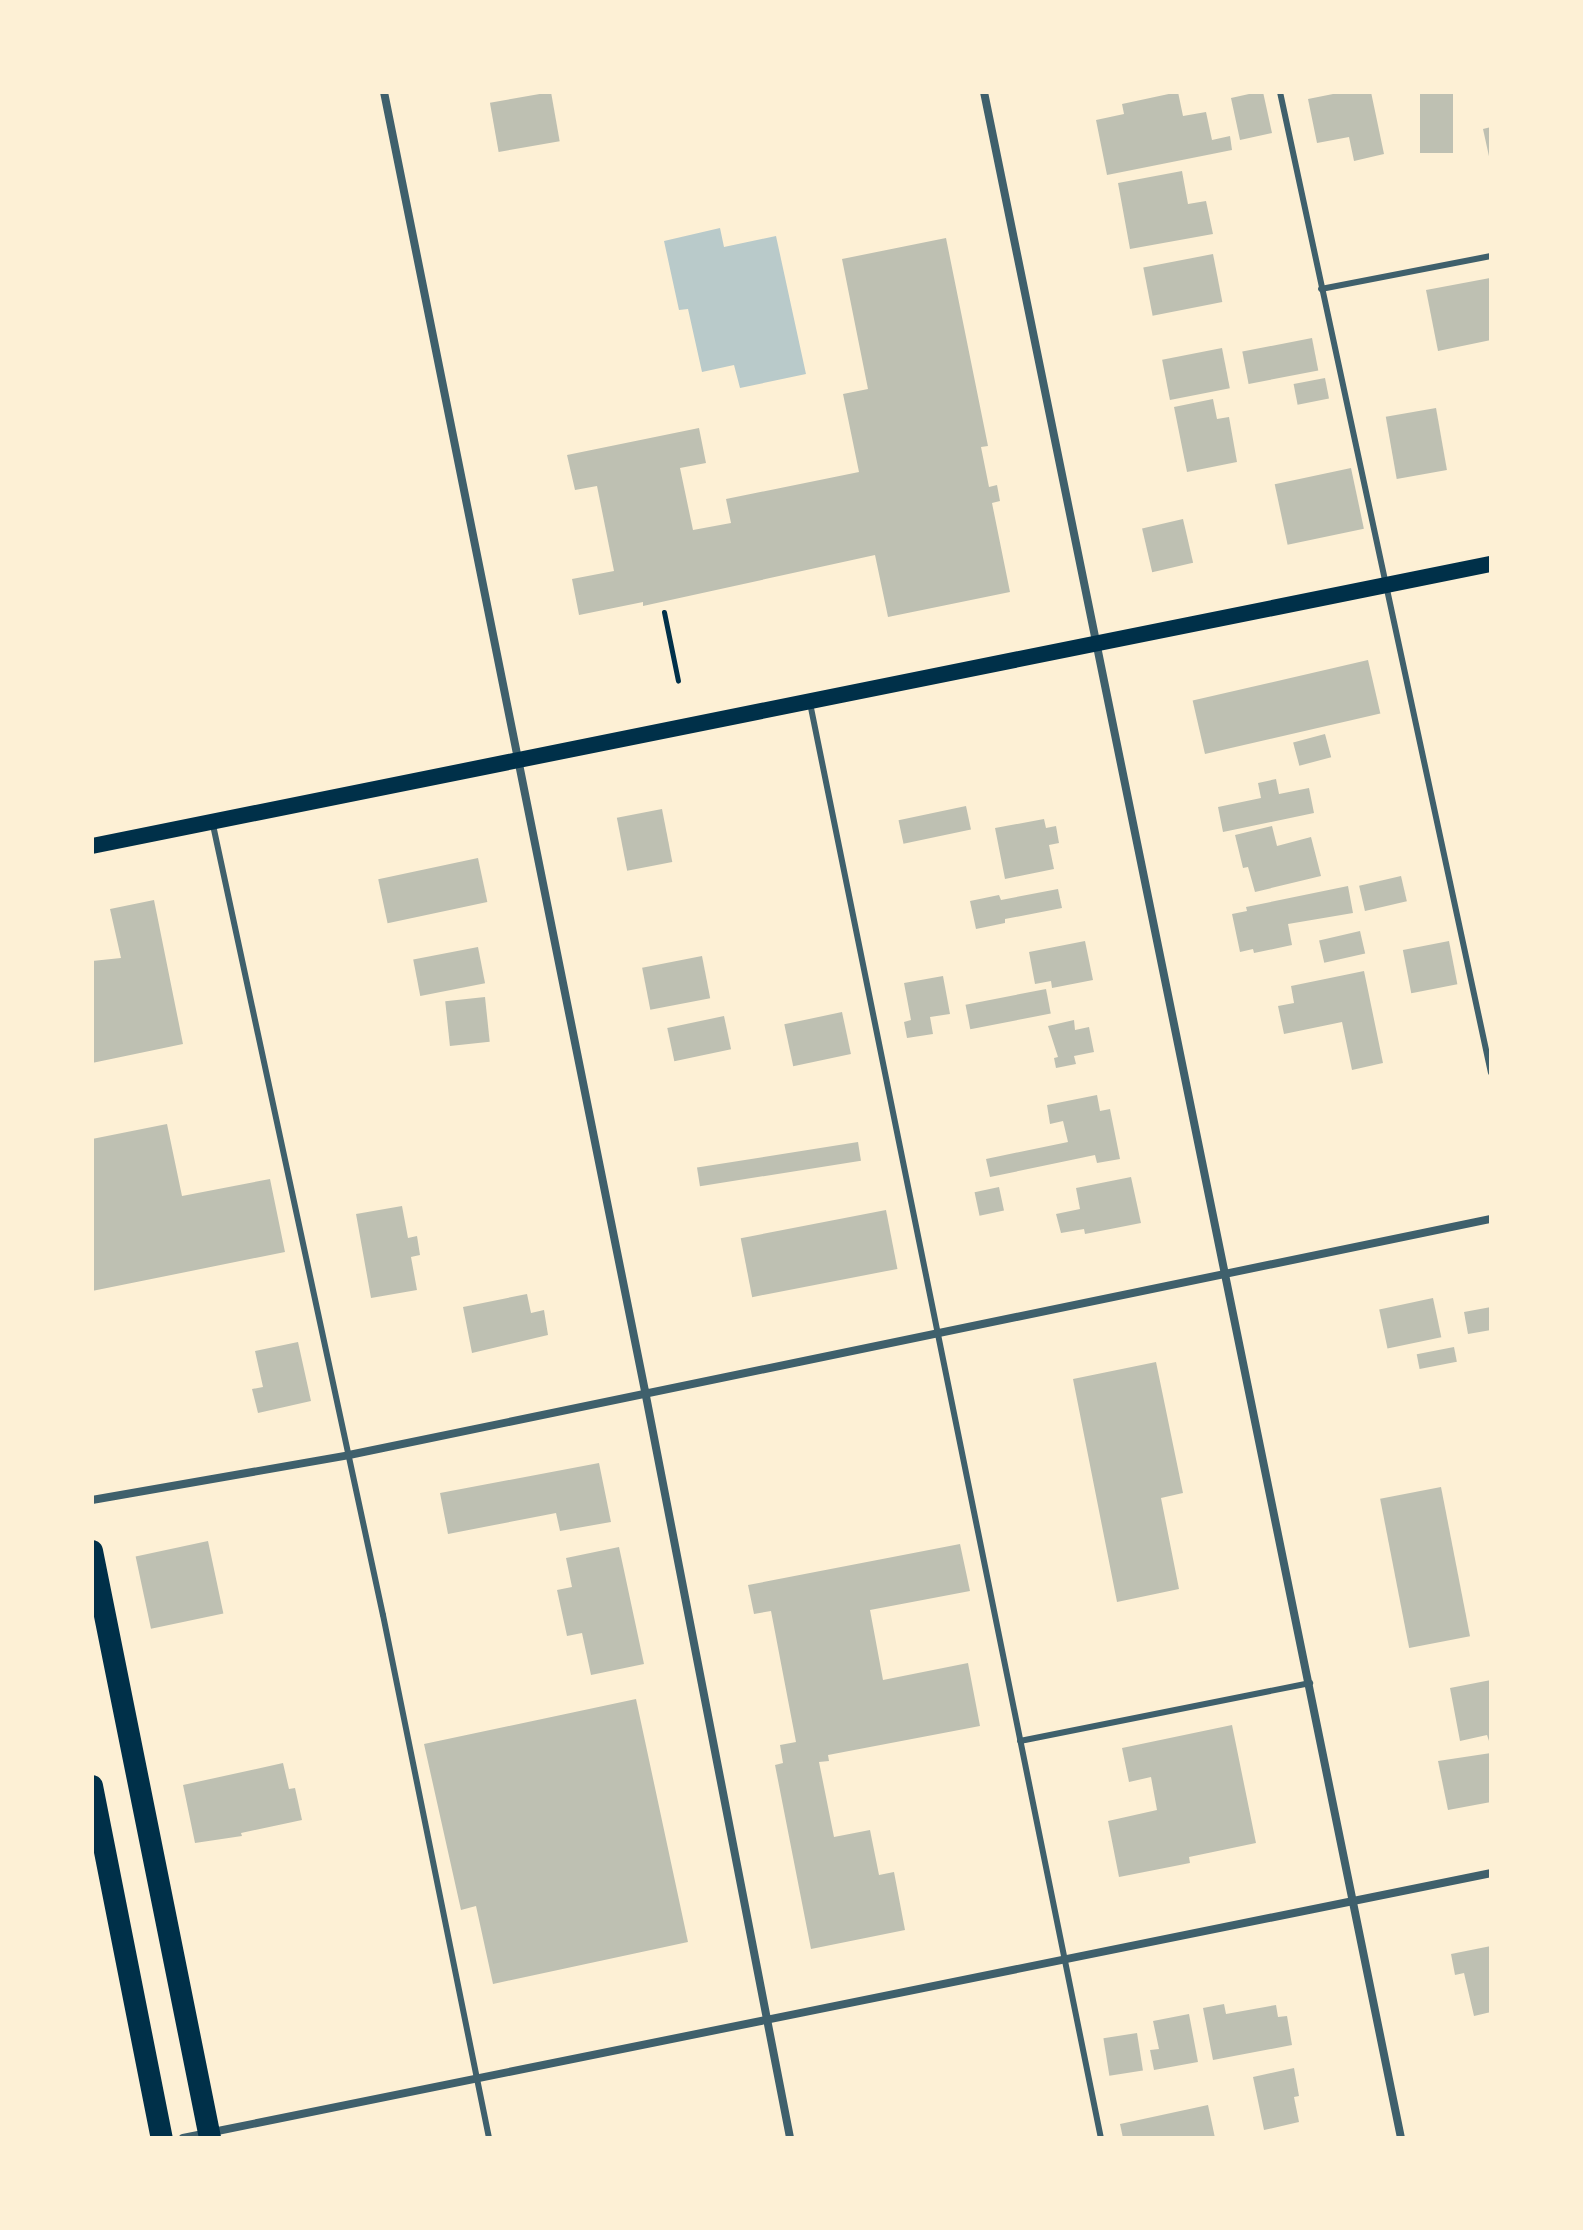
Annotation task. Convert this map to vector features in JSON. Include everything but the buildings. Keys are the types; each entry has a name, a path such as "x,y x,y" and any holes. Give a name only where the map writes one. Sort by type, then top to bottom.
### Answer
{"highway":[{"path":"92,1551 210,2136"},
{"path":"92,1786 162,2138"}],"main road":[{"path":"92,846 1491,564"}],"street":[{"path":"384,92 645,1391 790,2138"},
{"path":"984,92 1401,2138"},
{"path":"92,1500 349,1455 645,1391 1491,1219"},
{"path":"183,2138 210,2136 478,2077 1491,1873"}],"lane":[{"path":"1280,92 1491,1073"},
{"path":"1321,289 1491,256"},
{"path":"810,702 1101,2138"},
{"path":"212,822 349,1455 489,2138"},
{"path":"1020,1741 1310,1683"}],"path":[{"path":"664,612 678,681"}],"shaded area":[{"path":"720,228 724,247 776,236 806,374 740,388 734,365 702,372 688,309 679,310 664,241"}]}
